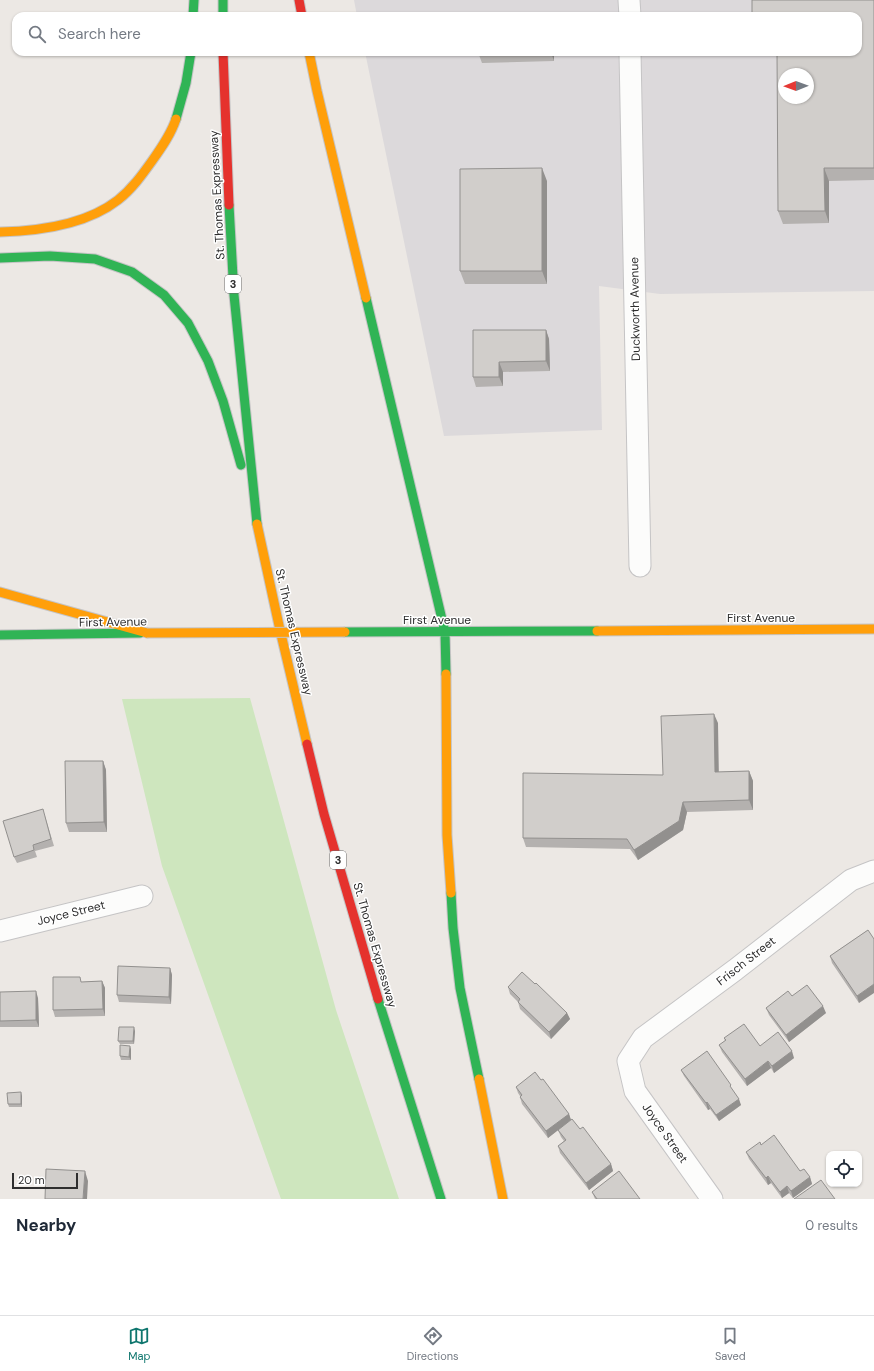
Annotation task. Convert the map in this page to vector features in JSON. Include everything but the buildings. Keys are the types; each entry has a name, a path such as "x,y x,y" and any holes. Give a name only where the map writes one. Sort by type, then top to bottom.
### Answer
{"main road":[{"path":"193,12 194,0"},
{"path":"223,0 223,12"},
{"path":"299,0 301,12"},
{"path":"0,232 34,230 60,225 83,218 113,204 132,188 158,153 170,132 188,76 190,56"},
{"name":"St. Thomas Expressway","path":"223,56 234,295 255,516 280,630 324,814 378,1000 441,1199"},
{"path":"310,56 317,92 445,632 448,835 453,928 460,988 503,1199"},
{"path":"0,258 50,256 95,259 132,272 164,295 188,323 208,361 223,401 255,516"},
{"path":"0,592 147,633"},
{"name":"First Avenue","path":"0,635 874,629"}],"street":[{"path":"629,0 630,12"},
{"name":"Duckworth Avenue","path":"630,56 640,566"},
{"name":"Frisch Street","path":"628,1062 643,1038 735,970 851,880 874,871"},
{"name":"Joyce Street","path":"0,931 142,896"},
{"name":"Joyce Street","path":"628,1062 635,1091 712,1199"}],"shaded area":[{"path":"354,0 874,0 874,291 660,294 599,286 602,430 444,436 366,56 862,56 862,12 356,12"}],"green space":[{"path":"250,698 336,1010 399,1199 281,1199 162,866 122,699"}],"traffic: fast":[{"path":"193,12 194,0"},
{"path":"223,0 223,12"},
{"path":"176,119 186,83 190,56"},
{"path":"229,205 234,295 257,524"},
{"path":"0,258 50,256 95,259 132,272 164,295 188,323 208,361 223,401 241,465"},
{"path":"366,298 445,632 446,674"},
{"path":"345,632 597,631"},
{"path":"0,635 140,633"},
{"path":"451,893 453,928 460,988 479,1079"},
{"path":"378,999 441,1199"}],"traffic: slow":[{"path":"310,56 366,298"},
{"path":"0,232 31,230 62,225 77,221 105,209 123,196 141,177 166,140 176,119"},
{"path":"257,524 307,744"},
{"path":"0,592 147,633"},
{"path":"597,631 874,629"},
{"path":"147,633 345,632"},
{"path":"446,674 447,835 451,893"},
{"path":"479,1079 503,1199"}],"traffic: jam":[{"path":"299,0 301,12"},
{"path":"223,56 229,205"},
{"path":"307,744 324,814 378,999"}]}
